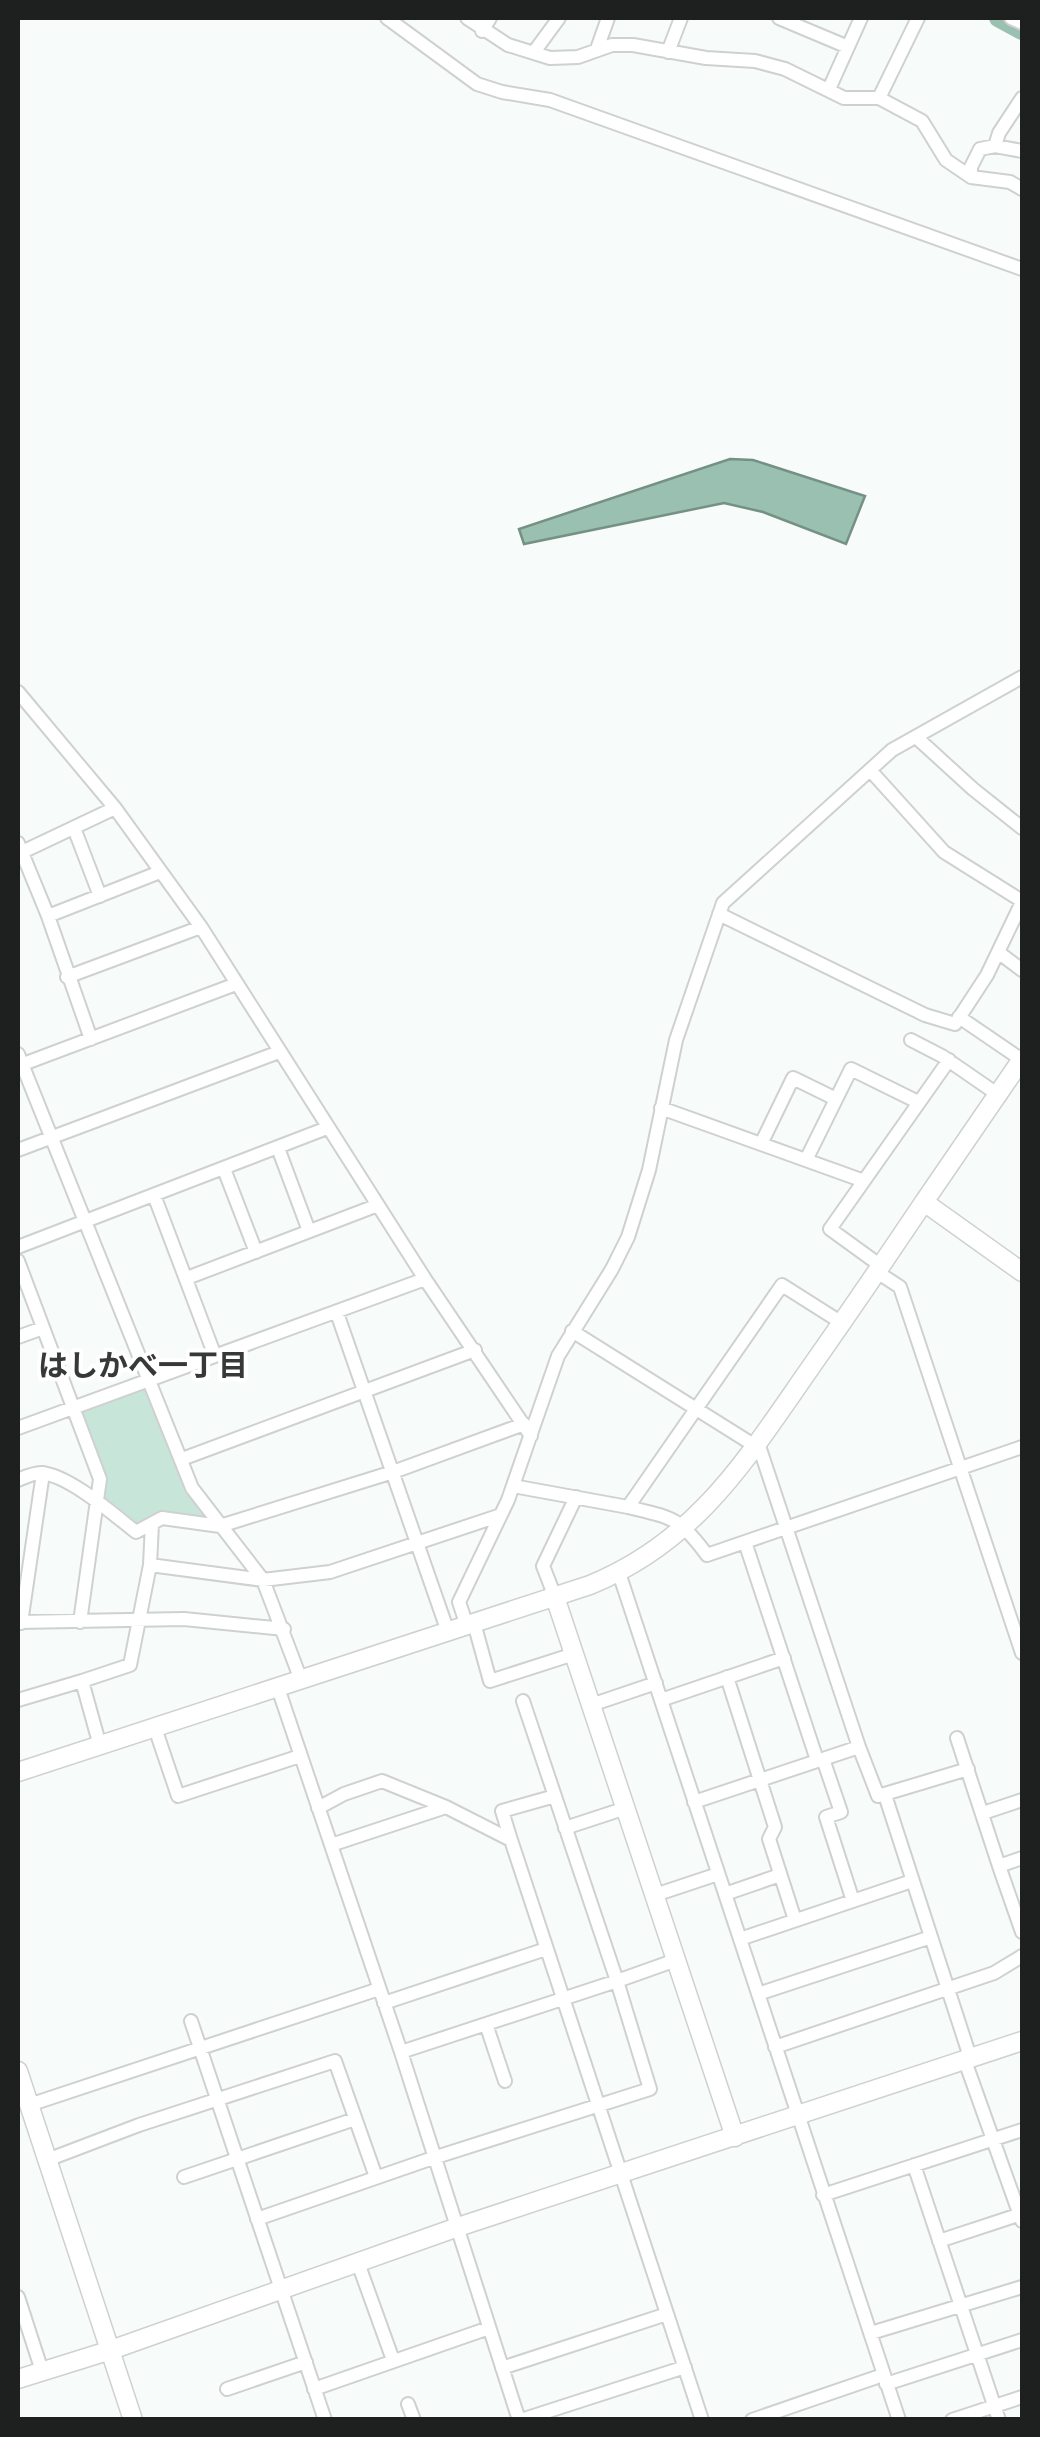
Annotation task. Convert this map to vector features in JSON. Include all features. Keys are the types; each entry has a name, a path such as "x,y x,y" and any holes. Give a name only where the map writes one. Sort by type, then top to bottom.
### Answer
{"street":[{"path":"387,18 477,84 550,100 1022,270"},
{"path":"466,18 508,45 550,58 578,58 596,49 633,45 770,65 844,98 879,98 922,121 946,160 971,177 1010,182 1022,189"},
{"path":"482,31 490,18"},
{"path":"534,52 558,18"},
{"path":"596,49 608,18"},
{"path":"668,52 681,18"},
{"path":"779,18 848,47"},
{"path":"829,89 861,18"},
{"path":"879,98 918,18"},
{"path":"1011,18 1022,24"},
{"path":"995,146 1022,98"},
{"path":"971,177 971,167 980,150 995,146 1022,151"},
{"path":"574,1654 490,1680 471,1624 459,1602 513,1486 528,1430 558,1356 596,1297 628,1236 649,1170 676,1040 719,914 732,892 892,750 1022,677"},
{"path":"18,692 115,808 201,927 425,1279 528,1430"},
{"path":"916,737 1022,828"},
{"path":"719,914 925,1015 955,1024 998,952 1022,902 944,852 870,770"},
{"path":"91,1039 48,916 19,849 115,808"},
{"path":"74,828 100,896"},
{"path":"48,916 160,872"},
{"path":"68,977 201,927"},
{"path":"998,952 1022,970"},
{"path":"236,984 19,1062 192,1488 263,1580 284,1628 300,1680"},
{"path":"18,1772 619,1574 687,1527 756,1446 1022,1059 960,1017"},
{"path":"911,1040 949,1060 1000,1096"},
{"path":"18,1150 279,1052"},
{"path":"949,1060 830,1229 900,1287 1022,1652"},
{"path":"806,1160 851,1070 918,1102"},
{"path":"761,1144 794,1078 836,1099"},
{"path":"661,1108 864,1181"},
{"path":"18,1247 328,1128"},
{"path":"278,1148 309,1231"},
{"path":"224,1169 256,1252"},
{"path":"154,1195 216,1356"},
{"path":"924,1202 1022,1270"},
{"path":"187,1278 378,1204"},
{"path":"18,1261 100,1479 80,1622"},
{"path":"18,1428 425,1279"},
{"path":"628,1507 782,1285 842,1323"},
{"path":"337,1312 448,1632"},
{"path":"18,1338 43,1328"},
{"path":"572,1331 760,1449 858,1747 878,1796 968,1769"},
{"path":"182,1458 475,1350"},
{"path":"18,1480 43,1473 80,1490 136,1532 162,1518 220,1526 528,1430"},
{"path":"513,1486 675,1519 687,1527 707,1555 1022,1447"},
{"path":"43,1473 19,1623 184,1620 284,1628"},
{"path":"576,1498 543,1566 735,2137"},
{"path":"150,1565 263,1580 330,1572 498,1516"},
{"path":"18,1700 130,1665 150,1565 152,1524"},
{"path":"745,1542 841,1812 826,1817 854,1901"},
{"path":"619,1574 899,2420"},
{"path":"661,1700 784,1658"},
{"path":"727,1677 775,1827 770,1839 796,1920"},
{"path":"82,1681 100,1746"},
{"path":"591,1704 656,1683"},
{"path":"278,1688 520,2420 685,2367"},
{"path":"257,2219 650,2089 522,1701"},
{"path":"155,1728 178,1796 300,1756"},
{"path":"957,1738 1022,1932"},
{"path":"694,1802 858,1747"},
{"path":"318,1808 382,1781 511,1840"},
{"path":"554,1796 502,1811 702,2420"},
{"path":"885,1796 992,2138 1017,2185 1022,2218 939,2240"},
{"path":"983,1813 1022,1800"},
{"path":"331,1845 446,1808"},
{"path":"565,1828 626,1808"},
{"path":"999,1866 1022,1858"},
{"path":"655,1896 718,1874"},
{"path":"725,1894 780,1875"},
{"path":"740,1939 912,1882"},
{"path":"758,1994 930,1937"},
{"path":"29,2105 200,2049 546,1949"},
{"path":"775,2046 994,1973 1022,1956"},
{"path":"400,2052 676,1960"},
{"path":"192,2021 325,2420"},
{"path":"486,2024 505,2081"},
{"path":"18,2380 456,2228 1022,2041"},
{"path":"47,2160 335,2061 376,2177"},
{"path":"18,2071 133,2420"},
{"path":"184,2177 355,2119"},
{"path":"823,2195 1022,2130"},
{"path":"914,2164 996,2413"},
{"path":"358,2262 394,2360"},
{"path":"870,2332 1022,2287"},
{"path":"18,2302 42,2371"},
{"path":"502,2368 667,2314"},
{"path":"314,2389 489,2328"},
{"path":"752,2420 1022,2340"},
{"path":"227,2390 306,2362"},
{"path":"952,2420 996,2413 1022,2396"},
{"path":"408,2404 414,2420"}],"shaded area":[{"path":"730,459 753,460 865,496 846,544 763,512 724,503 524,544 519,529"},
{"path":"147,1389 191,1498 205,1516 203,1519 160,1511 136,1528 104,1502 81,1414 84,1409"}],"waterway":[{"path":"998,18 1022,31"}],"district":[{"name":"はしかべ一丁目","path":"143,1364"}]}
